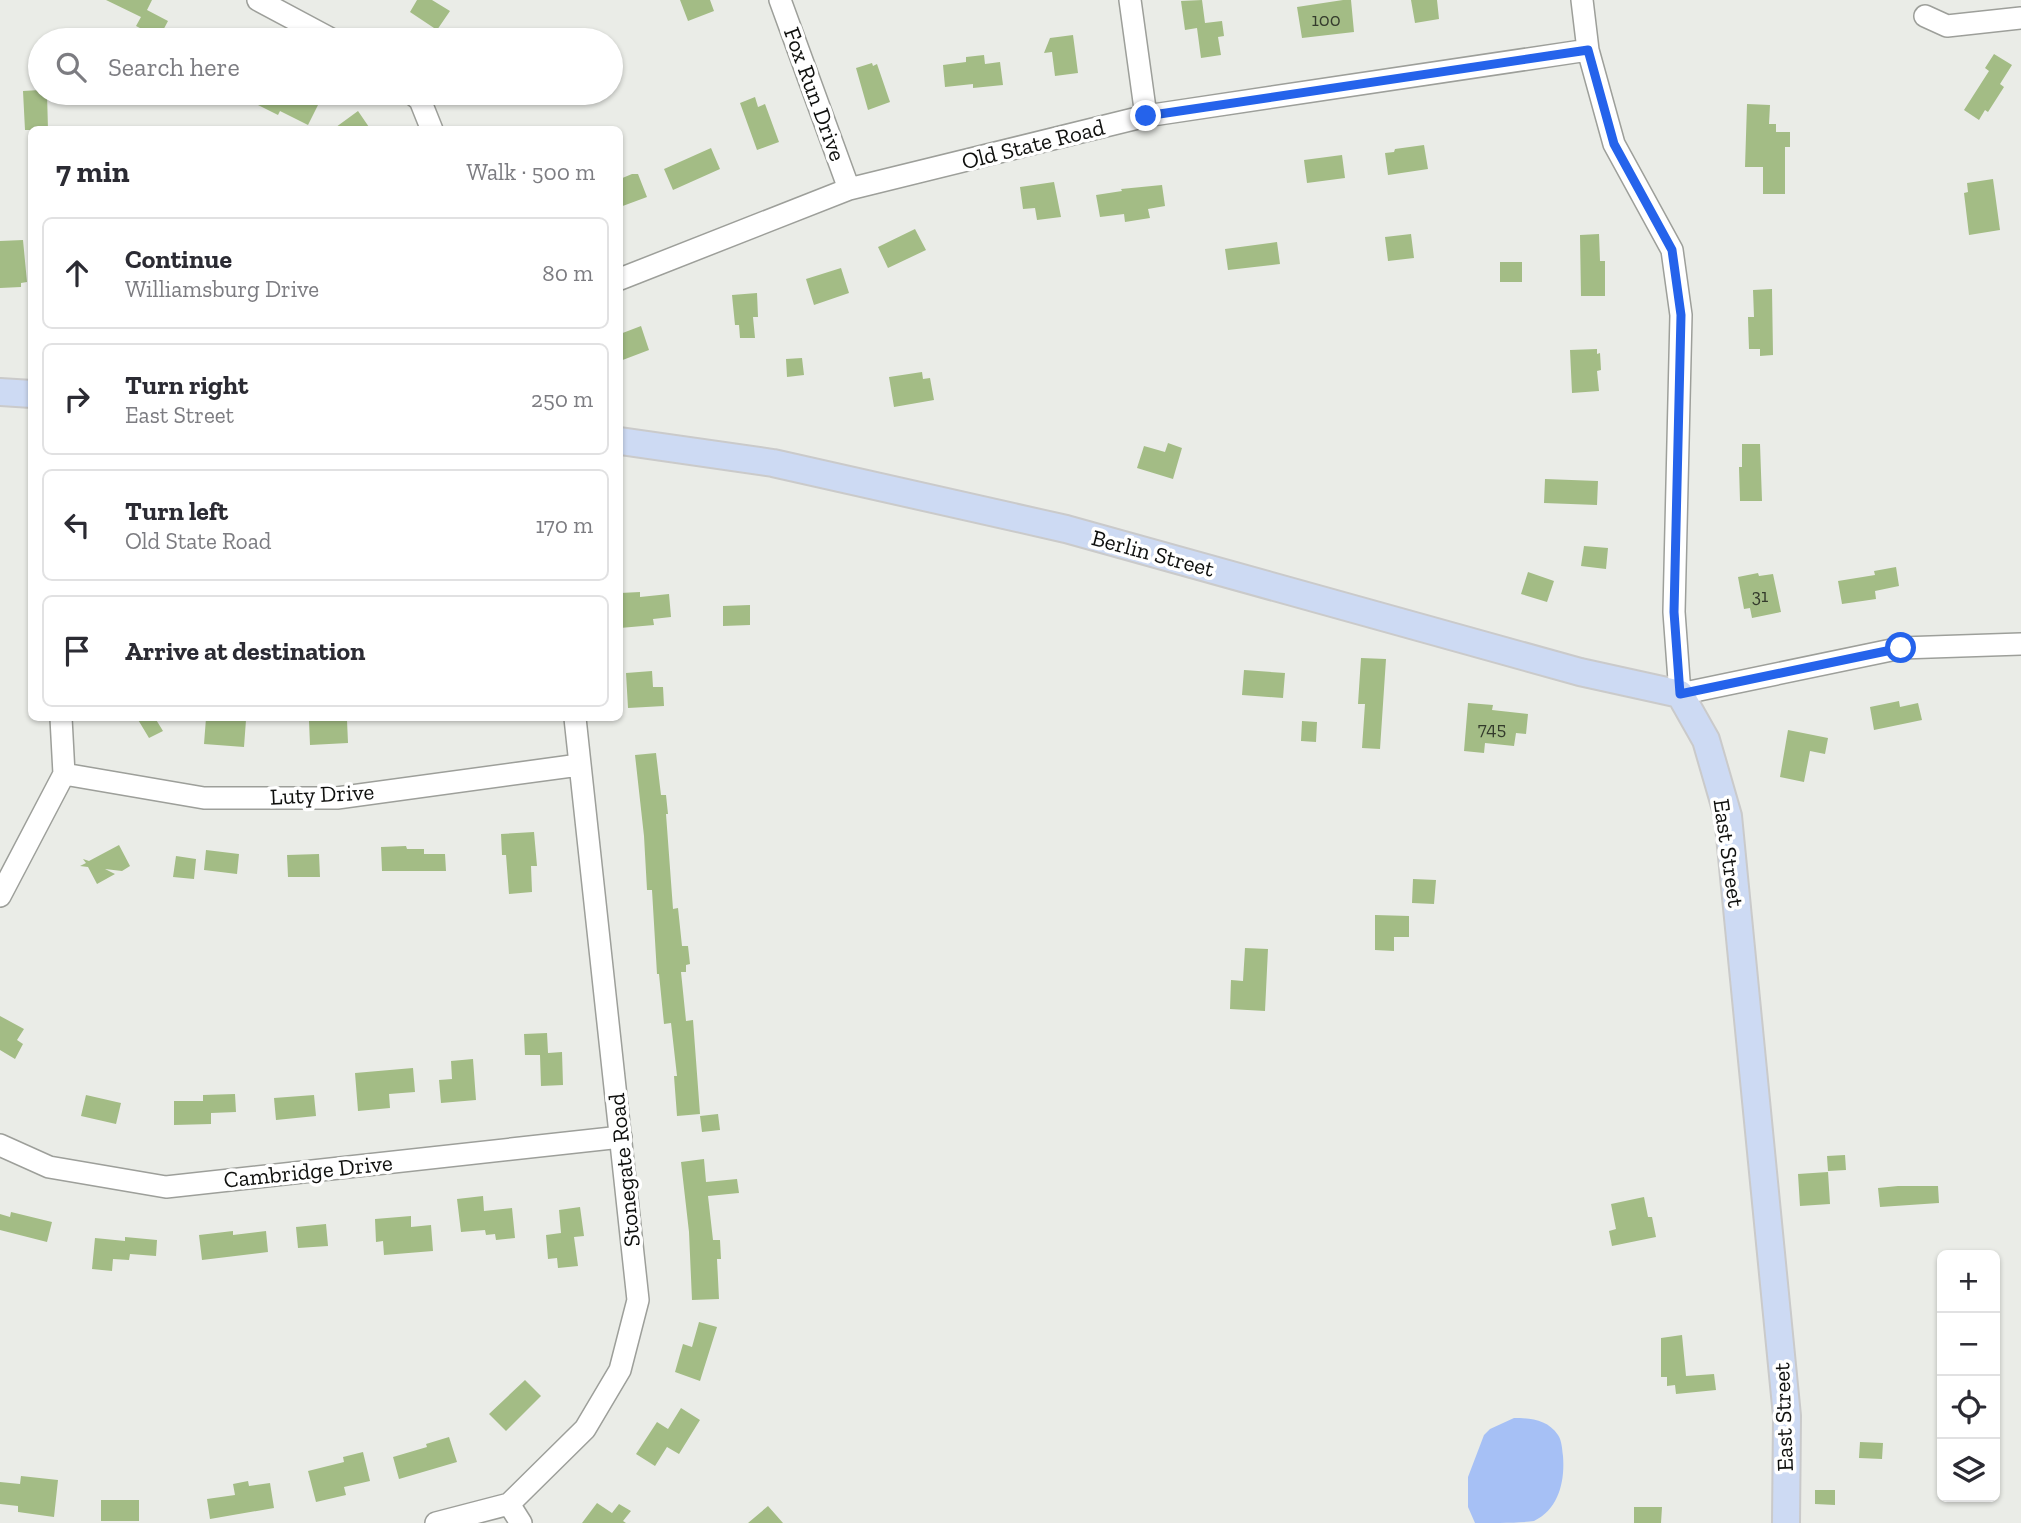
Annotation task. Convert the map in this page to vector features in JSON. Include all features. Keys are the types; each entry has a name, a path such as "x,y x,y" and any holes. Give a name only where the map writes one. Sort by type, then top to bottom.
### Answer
{"main road":[{"path":"0,391 28,394"},
{"name":"Berlin Street","path":"623,441 773,463 1066,529 1580,672 1680,694"},
{"name":"East Street","path":"1680,694 1706,740 1728,816 1787,1416 1786,1523"}],"street":[{"path":"258,0 310,28"},
{"name":"Fox Run Drive","path":"780,0 849,189"},
{"path":"1130,0 1146,116"},
{"name":"East Street","path":"1582,0 1588,50 1614,144 1672,250 1681,315 1674,612 1680,694"},
{"path":"1925,16 1947,26 2021,18"},
{"name":"Old State Road","path":"623,278 849,189 1146,116 1588,50"},
{"path":"422,105 430,126"},
{"path":"1680,694 1901,648 2021,644"},
{"path":"0,896 64,774 61,721"},
{"name":"Stonegate Road","path":"509,1504 585,1429 620,1370 638,1300 575,721"},
{"name":"Luty Drive","path":"64,774 204,798 337,798 579,765"},
{"name":"Cambridge Drive","path":"0,1145 49,1167 166,1187 621,1137"},
{"path":"436,1523 509,1504 521,1523"}],"water":[{"path":"1514,1418 1539,1421 1558,1435 1562,1445 1563,1465 1559,1493 1543,1516 1534,1521 1475,1523 1468,1507 1468,1477 1484,1435 1490,1429"}],"building":[{"path":"106,0 152,0 147,10 168,21 164,28 140,28 136,26 141,17"},
{"path":"417,0 432,0 450,11 438,28 434,28 410,12"},
{"path":"680,0 710,0 714,11 688,21"},
{"path":"1202,0 1205,23 1222,21 1224,36 1218,37 1221,55 1201,58 1197,28 1185,30 1181,1"},
{"path":"1351,0 1354,32 1302,38 1297,7"},
{"path":"1411,0 1437,0 1439,19 1415,23"},
{"path":"1073,35 1078,73 1055,76 1052,52 1044,53 1050,38"},
{"path":"1994,54 2012,65 2000,84 2004,87 1988,112 1985,110 1979,120 1964,110 1989,71 1985,68"},
{"path":"984,55 985,64 1000,62 1003,85 945,87 943,65 966,62 966,57"},
{"path":"872,63 873,66 877,64 890,102 868,110 856,68"},
{"path":"23,91 28,91 28,105 47,105 48,126 28,126 28,130 25,130"},
{"path":"755,97 758,107 765,104 779,142 757,150 740,103"},
{"path":"1747,104 1770,105 1769,124 1776,124 1776,132 1790,132 1790,147 1785,147 1785,194 1763,194 1763,167 1745,167"},
{"path":"258,105 318,105 308,125 280,111 278,115"},
{"path":"358,111 368,126 337,126"},
{"path":"1424,145 1428,169 1388,175 1385,153"},
{"path":"711,148 720,169 673,190 664,169"},
{"path":"1342,155 1345,178 1307,183 1304,160"},
{"path":"638,174 647,197 623,206 623,178"},
{"path":"1993,179 2000,230 1969,235 1964,193 1968,192 1967,183"},
{"path":"1054,182 1061,217 1037,220 1035,208 1023,209 1020,187"},
{"path":"1162,185 1165,206 1148,209 1150,218 1125,222 1124,214 1100,217 1096,195 1122,191 1121,189"},
{"path":"915,229 926,250 888,268 878,247"},
{"path":"1411,234 1414,258 1388,261 1385,237"},
{"path":"1599,234 1600,261 1605,261 1605,296 1581,296 1580,235"},
{"path":"23,240 27,282 21,283 21,287 0,288 0,241"},
{"path":"1277,242 1280,264 1228,270 1225,249"},
{"path":"1500,262 1522,262 1522,282 1500,282"},
{"path":"841,268 849,293 814,305 806,279"},
{"path":"1772,289 1773,355 1760,356 1760,349 1749,349 1748,317 1754,317 1753,290"},
{"path":"757,293 758,317 753,317 755,338 740,338 739,325 735,325 732,295"},
{"path":"641,326 649,350 623,360 623,333"},
{"path":"1597,349 1597,354 1600,353 1601,370 1597,371 1599,391 1572,393 1570,350"},
{"path":"802,358 804,375 787,377 786,359"},
{"path":"922,372 923,379 930,378 934,400 894,407 889,377"},
{"path":"1168,443 1182,448 1173,479 1137,468 1144,446 1165,452"},
{"path":"1742,444 1760,444 1762,501 1740,501 1739,467 1742,467"},
{"path":"1545,479 1598,481 1597,505 1544,503"},
{"path":"1584,546 1608,548 1606,569 1581,566"},
{"path":"1896,567 1899,586 1875,591 1876,599 1842,604 1838,581 1875,575 1874,571"},
{"path":"1528,572 1554,581 1547,602 1521,594"},
{"path":"1758,573 1759,576 1773,574 1781,612 1752,618 1750,608 1744,609 1738,577"},
{"path":"640,592 640,597 669,594 671,617 653,619 654,625 623,628 623,593"},
{"path":"750,605 750,625 723,626 723,606"},
{"path":"1361,658 1386,659 1380,749 1362,748 1365,704 1358,704"},
{"path":"1244,670 1285,673 1283,698 1242,695"},
{"path":"652,671 653,687 663,687 664,706 628,708 626,673"},
{"path":"1899,701 1900,707 1918,703 1922,720 1874,730 1870,707"},
{"path":"1468,703 1493,705 1492,710 1528,714 1526,734 1516,733 1514,746 1485,743 1484,753 1464,751"},
{"path":"139,721 157,721 163,731 149,738"},
{"path":"206,721 246,721 244,747 204,744"},
{"path":"309,721 347,721 348,743 310,745"},
{"path":"1302,721 1317,722 1316,742 1301,741"},
{"path":"1788,730 1828,738 1825,754 1810,751 1804,782 1780,777"},
{"path":"656,753 661,795 666,795 673,909 678,908 682,946 688,946 690,964 686,965 686,972 681,972 686,1021 693,1020 700,1114 677,1116 674,1076 677,1076 671,1023 664,1024 657,974 652,890 647,890 635,755"},
{"path":"534,832 537,866 531,866 532,892 509,894 506,855 502,855 501,834"},
{"path":"119,845 130,866 122,871 105,869 115,874 97,884 88,867 80,866 86,863 83,859 89,861"},
{"path":"406,846 407,849 424,849 424,854 445,854 446,871 382,871 381,847"},
{"path":"206,850 239,854 237,874 204,870"},
{"path":"319,854 320,877 288,877 287,855"},
{"path":"176,856 196,859 194,879 173,877"},
{"path":"1413,879 1436,880 1434,904 1412,903"},
{"path":"1375,915 1409,916 1409,937 1394,937 1394,951 1375,950"},
{"path":"1245,948 1268,949 1265,1011 1230,1009 1231,980 1243,981"},
{"path":"0,1016 24,1029 17,1040 23,1044 15,1059 0,1050"},
{"path":"547,1033 548,1053 562,1052 563,1085 541,1086 540,1055 525,1055 524,1034"},
{"path":"473,1059 476,1100 441,1103 439,1080 452,1079 451,1061"},
{"path":"413,1068 415,1092 389,1094 390,1108 358,1111 355,1073"},
{"path":"235,1094 236,1112 211,1113 211,1124 174,1125 174,1101 203,1101 203,1095"},
{"path":"86,1095 121,1103 116,1124 81,1116"},
{"path":"314,1095 316,1116 276,1120 274,1098"},
{"path":"718,1114 720,1130 702,1132 700,1116"},
{"path":"1845,1155 1846,1170 1828,1171 1827,1156"},
{"path":"704,1159 706,1182 737,1179 739,1193 708,1196 713,1240 720,1240 721,1259 717,1259 719,1299 692,1300 689,1232 681,1162"},
{"path":"1828,1172 1830,1204 1800,1206 1798,1174"},
{"path":"1938,1186 1939,1203 1880,1207 1878,1188"},
{"path":"483,1196 484,1211 512,1208 515,1238 496,1240 495,1234 486,1235 485,1230 461,1232 457,1199"},
{"path":"1644,1197 1656,1237 1612,1246 1609,1231 1616,1229 1611,1204"},
{"path":"580,1207 584,1236 574,1237 578,1266 558,1268 557,1258 548,1259 546,1235 561,1233 559,1210"},
{"path":"11,1212 52,1222 47,1242 0,1230 0,1214 10,1217"},
{"path":"411,1216 411,1227 431,1225 433,1251 384,1255 383,1241 376,1242 375,1219"},
{"path":"326,1224 328,1246 298,1248 296,1227"},
{"path":"233,1231 233,1235 266,1231 268,1252 202,1260 199,1235"},
{"path":"125,1237 157,1240 156,1256 130,1254 129,1260 113,1259 112,1271 92,1269 95,1238 125,1241"},
{"path":"699,1322 717,1327 700,1381 675,1372 683,1344 692,1347"},
{"path":"1682,1335 1686,1376 1714,1374 1716,1390 1676,1394 1675,1385 1667,1386 1667,1377 1661,1377 1661,1338"},
{"path":"525,1380 541,1396 506,1431 489,1414"},
{"path":"681,1408 700,1420 679,1454 667,1447 655,1466 636,1454 657,1422 668,1429"},
{"path":"449,1437 457,1462 399,1479 393,1457"},
{"path":"1860,1442 1883,1443 1882,1459 1859,1458"},
{"path":"363,1452 370,1481 344,1487 346,1495 316,1502 308,1471 344,1462 343,1457"},
{"path":"21,1476 58,1480 54,1517 18,1512 18,1506 0,1504 0,1482 20,1484"},
{"path":"248,1481 249,1486 270,1483 274,1508 210,1519 207,1499 235,1495 233,1484"},
{"path":"1815,1490 1835,1490 1835,1505 1815,1504"},
{"path":"101,1500 139,1500 139,1521 101,1521"},
{"path":"597,1503 612,1513 619,1504 631,1511 623,1521 626,1523 582,1523"},
{"path":"768,1506 783,1523 748,1523"},
{"path":"1634,1507 1662,1507 1661,1523 1634,1523"}],"route":[{"path":"1146,116 1588,50 1614,144 1672,250 1681,315 1674,612 1680,694 1901,648"}]}
